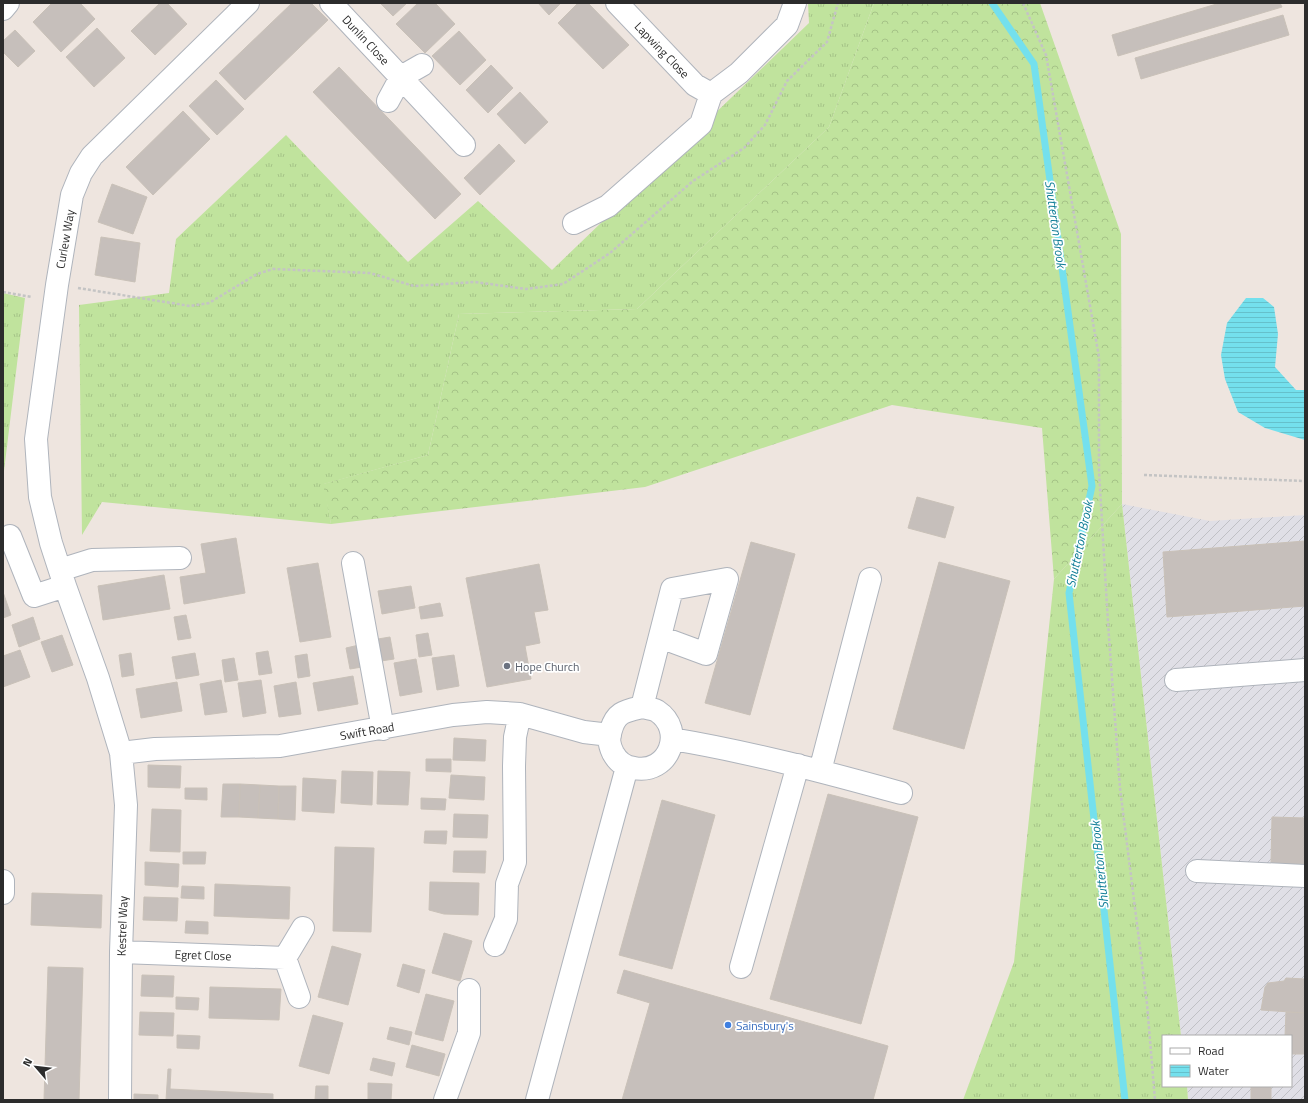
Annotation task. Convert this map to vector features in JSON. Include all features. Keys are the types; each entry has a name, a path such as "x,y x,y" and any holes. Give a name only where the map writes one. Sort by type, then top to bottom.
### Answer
{"street":[{"path":"3,9 8,3"},
{"name":"Curlew Way","path":"62,578 51,543 40,497 36,439 56,293 72,196 81,173 92,156 248,3"},
{"name":"Dunlin Close","path":"331,3 464,145"},
{"name":"Lapwing Close","path":"617,3 695,85 711,94"},
{"path":"574,223 608,206 701,124 711,94 739,73 787,25 795,3"},
{"path":"388,101 401,77 422,65"},
{"path":"10,536 34,596 92,560 180,558"},
{"path":"353,563 383,729"},
{"name":"Kestrel Way","path":"62,578 98,678 121,753 126,805 121,952 120,1100"},
{"path":"820,771 870,579"},
{"path":"642,707 660,637"},
{"path":"1176,680 1305,670"},
{"path":"642,707 656,711 668,722 672,739 669,754 659,765 643,770 627,767 616,759 609,746 610,735 614,719 626,710 642,707"},
{"name":"Swift Road","path":"121,753 156,749 280,746 383,729 453,715 487,712 520,714 584,732 610,735"},
{"path":"495,945 506,918 507,884 515,862 514,766 515,737 520,714"},
{"path":"672,739 722,748 798,765 901,793"},
{"path":"741,967 798,765"},
{"path":"537,1100 627,767"},
{"path":"1197,871 1305,876"},
{"path":"3,881 3,893"},
{"path":"299,997 285,958 303,928"},
{"name":"Egret Close","path":"121,952 285,958"},
{"path":"445,1100 469,1033 469,990"}],"path":[{"path":"3,292 56,293 190,306 209,303 257,274 273,269 370,273 414,286 475,282 526,289 562,284 610,253 693,181 744,148 765,125 787,82 827,42 838,3"},
{"path":"1024,3 1046,55 1099,357 1099,471 1116,741 1121,796 1147,1004 1155,1100"},
{"path":"1144,475 1305,481"}],"shaded area":[{"path":"1122,504 1210,521 1305,515 1305,1100 1188,1100 1187,1087 1292,1087 1292,1035 1181,1035"}],"green space":[{"path":"808,3 874,3 829,127 637,309 459,314 428,455 324,484 331,524 102,502 82,535 79,305 169,293 176,239 286,135 408,262 478,201 552,270 809,23"},
{"path":"874,3 1040,3 1121,234 1122,504 1054,579 1042,428 892,405 645,487 331,524 323,484 428,455 459,314 637,309 829,127"},
{"path":"3,293 25,298 4,471 3,470"},
{"path":"1122,504 1181,1035 1162,1035 1162,1087 1187,1087 1188,1100 963,1100 1014,962 1054,579"}],"water":[{"path":"1246,298 1263,298 1274,307 1278,334 1275,367 1296,390 1305,390 1305,440 1265,428 1238,412 1225,379 1221,355 1227,323"}],"building":[{"path":"52,3 80,3 95,19 61,52 33,22"},
{"path":"160,3 167,3 187,24 155,55 131,31"},
{"path":"292,3 311,3 328,20 245,100 219,73"},
{"path":"380,3 407,3 393,16"},
{"path":"418,3 435,3 455,24 425,53 396,24"},
{"path":"538,3 561,3 549,15"},
{"path":"578,3 588,3 629,45 603,69 558,23"},
{"path":"1220,3 1280,3 1282,7 1118,56 1112,35"},
{"path":"1283,15 1289,35 1141,79 1135,58"},
{"path":"97,28 125,58 94,87 66,57"},
{"path":"15,30 35,51 18,67 3,52 3,41"},
{"path":"459,31 486,60 460,85 432,56"},
{"path":"491,65 513,88 488,113 466,90"},
{"path":"339,67 461,194 435,219 313,92"},
{"path":"216,80 244,109 217,135 189,106"},
{"path":"520,92 548,122 525,144 497,114"},
{"path":"183,111 210,139 153,195 126,167"},
{"path":"499,144 515,161 480,195 464,178"},
{"path":"112,184 147,197 133,234 98,222"},
{"path":"101,237 140,243 135,282 95,275"},
{"path":"917,497 954,507 945,538 908,528"},
{"path":"236,538 245,593 184,604 180,577 206,573 201,544"},
{"path":"1305,541 1305,606 1167,617 1163,552"},
{"path":"751,542 795,554 750,715 705,703"},
{"path":"939,562 1010,581 964,749 893,729"},
{"path":"318,563 331,637 300,642 287,568"},
{"path":"539,564 548,610 534,612 540,643 525,646 531,679 487,687 466,578"},
{"path":"164,575 170,609 103,620 98,586"},
{"path":"411,586 415,608 382,614 378,591"},
{"path":"3,592 11,615 3,618"},
{"path":"440,603 443,616 421,619 419,607"},
{"path":"186,615 191,638 178,640 174,617"},
{"path":"33,617 40,639 19,647 12,625"},
{"path":"428,633 432,655 419,657 416,635"},
{"path":"62,635 73,665 52,672 41,642"},
{"path":"390,637 394,659 381,661 378,639"},
{"path":"359,645 362,667 350,669 346,648"},
{"path":"20,650 30,677 3,687 3,656"},
{"path":"268,651 272,673 259,675 256,653"},
{"path":"131,653 134,675 122,677 119,655"},
{"path":"195,653 199,675 176,679 172,657"},
{"path":"307,654 310,676 298,678 295,656"},
{"path":"454,655 459,686 437,690 432,658"},
{"path":"234,658 238,680 225,682 222,660"},
{"path":"416,659 422,692 400,696 394,663"},
{"path":"353,676 358,704 318,711 313,683"},
{"path":"221,680 227,712 205,715 200,684"},
{"path":"261,680 266,713 243,717 238,683"},
{"path":"177,682 182,711 141,718 136,689"},
{"path":"296,682 301,714 279,717 274,686"},
{"path":"454,738 486,740 485,761 453,760"},
{"path":"426,759 451,759 451,772 426,771"},
{"path":"148,765 181,766 180,788 148,787"},
{"path":"342,771 373,772 372,805 341,803"},
{"path":"378,771 410,772 408,805 377,804"},
{"path":"451,775 485,777 484,800 449,798"},
{"path":"303,778 336,780 334,813 302,811"},
{"path":"223,784 240,784 239,817 221,817"},
{"path":"240,784 260,785 258,818 239,817"},
{"path":"260,785 279,786 278,819 258,818"},
{"path":"279,786 296,786 295,820 278,819"},
{"path":"185,788 207,788 207,800 185,799"},
{"path":"828,794 918,817 861,1024 770,999"},
{"path":"421,798 446,799 445,810 421,809"},
{"path":"662,800 715,815 672,969 619,955"},
{"path":"152,809 181,810 180,852 150,851"},
{"path":"454,814 488,815 487,838 453,837"},
{"path":"1272,817 1305,818 1305,864 1271,863"},
{"path":"425,831 447,831 446,844 424,843"},
{"path":"335,847 374,848 371,932 333,931"},
{"path":"454,851 486,851 485,873 453,872"},
{"path":"183,852 206,852 205,864 183,864"},
{"path":"145,862 179,864 178,887 145,885"},
{"path":"430,882 479,883 478,915 444,914 429,910"},
{"path":"215,884 290,887 289,919 214,916"},
{"path":"182,886 204,887 204,899 181,898"},
{"path":"32,893 102,895 101,928 31,925"},
{"path":"144,897 178,898 177,921 143,920"},
{"path":"186,921 208,922 208,934 185,933"},
{"path":"444,933 472,941 460,981 432,973"},
{"path":"332,946 361,954 348,1005 318,997"},
{"path":"403,964 425,970 419,993 397,986"},
{"path":"48,967 83,968 79,1100 44,1100"},
{"name":"Sainsbury's","path":"624,970 888,1046 873,1100 622,1100 650,1003 617,993"},
{"path":"142,975 174,976 173,997 141,996"},
{"path":"1286,978 1305,979 1305,1013 1261,1010 1265,987 1268,983 1284,981"},
{"path":"210,987 281,989 279,1020 209,1018"},
{"path":"426,994 454,1001 443,1041 415,1034"},
{"path":"176,997 199,998 198,1010 176,1009"},
{"path":"140,1012 174,1013 173,1036 139,1035"},
{"path":"1286,1012 1305,1013 1305,1054 1292,1054 1292,1035 1285,1035"},
{"path":"313,1015 343,1023 329,1074 299,1066"},
{"path":"390,1027 412,1032 409,1045 387,1039"},
{"path":"177,1035 200,1036 199,1049 177,1048"},
{"path":"412,1045 445,1054 439,1076 406,1067"},
{"path":"373,1058 395,1063 392,1076 370,1070"},
{"path":"168,1069 171,1069 170,1089 273,1094 273,1100 166,1100"},
{"path":"368,1083 392,1084 391,1100 368,1100"},
{"path":"316,1086 328,1086 328,1100 315,1100"},
{"path":"1251,1087 1271,1087 1271,1100 1251,1100"},
{"path":"134,1094 158,1095 158,1100 134,1100"}],"waterway":[{"name":"Shutterton Brook","path":"992,3 1034,64 1092,486 1069,593 1125,1100"}],"place":[{"name":"Hope Church","path":"507,666"},
{"name":"Sainsbury's","path":"728,1025"}]}
